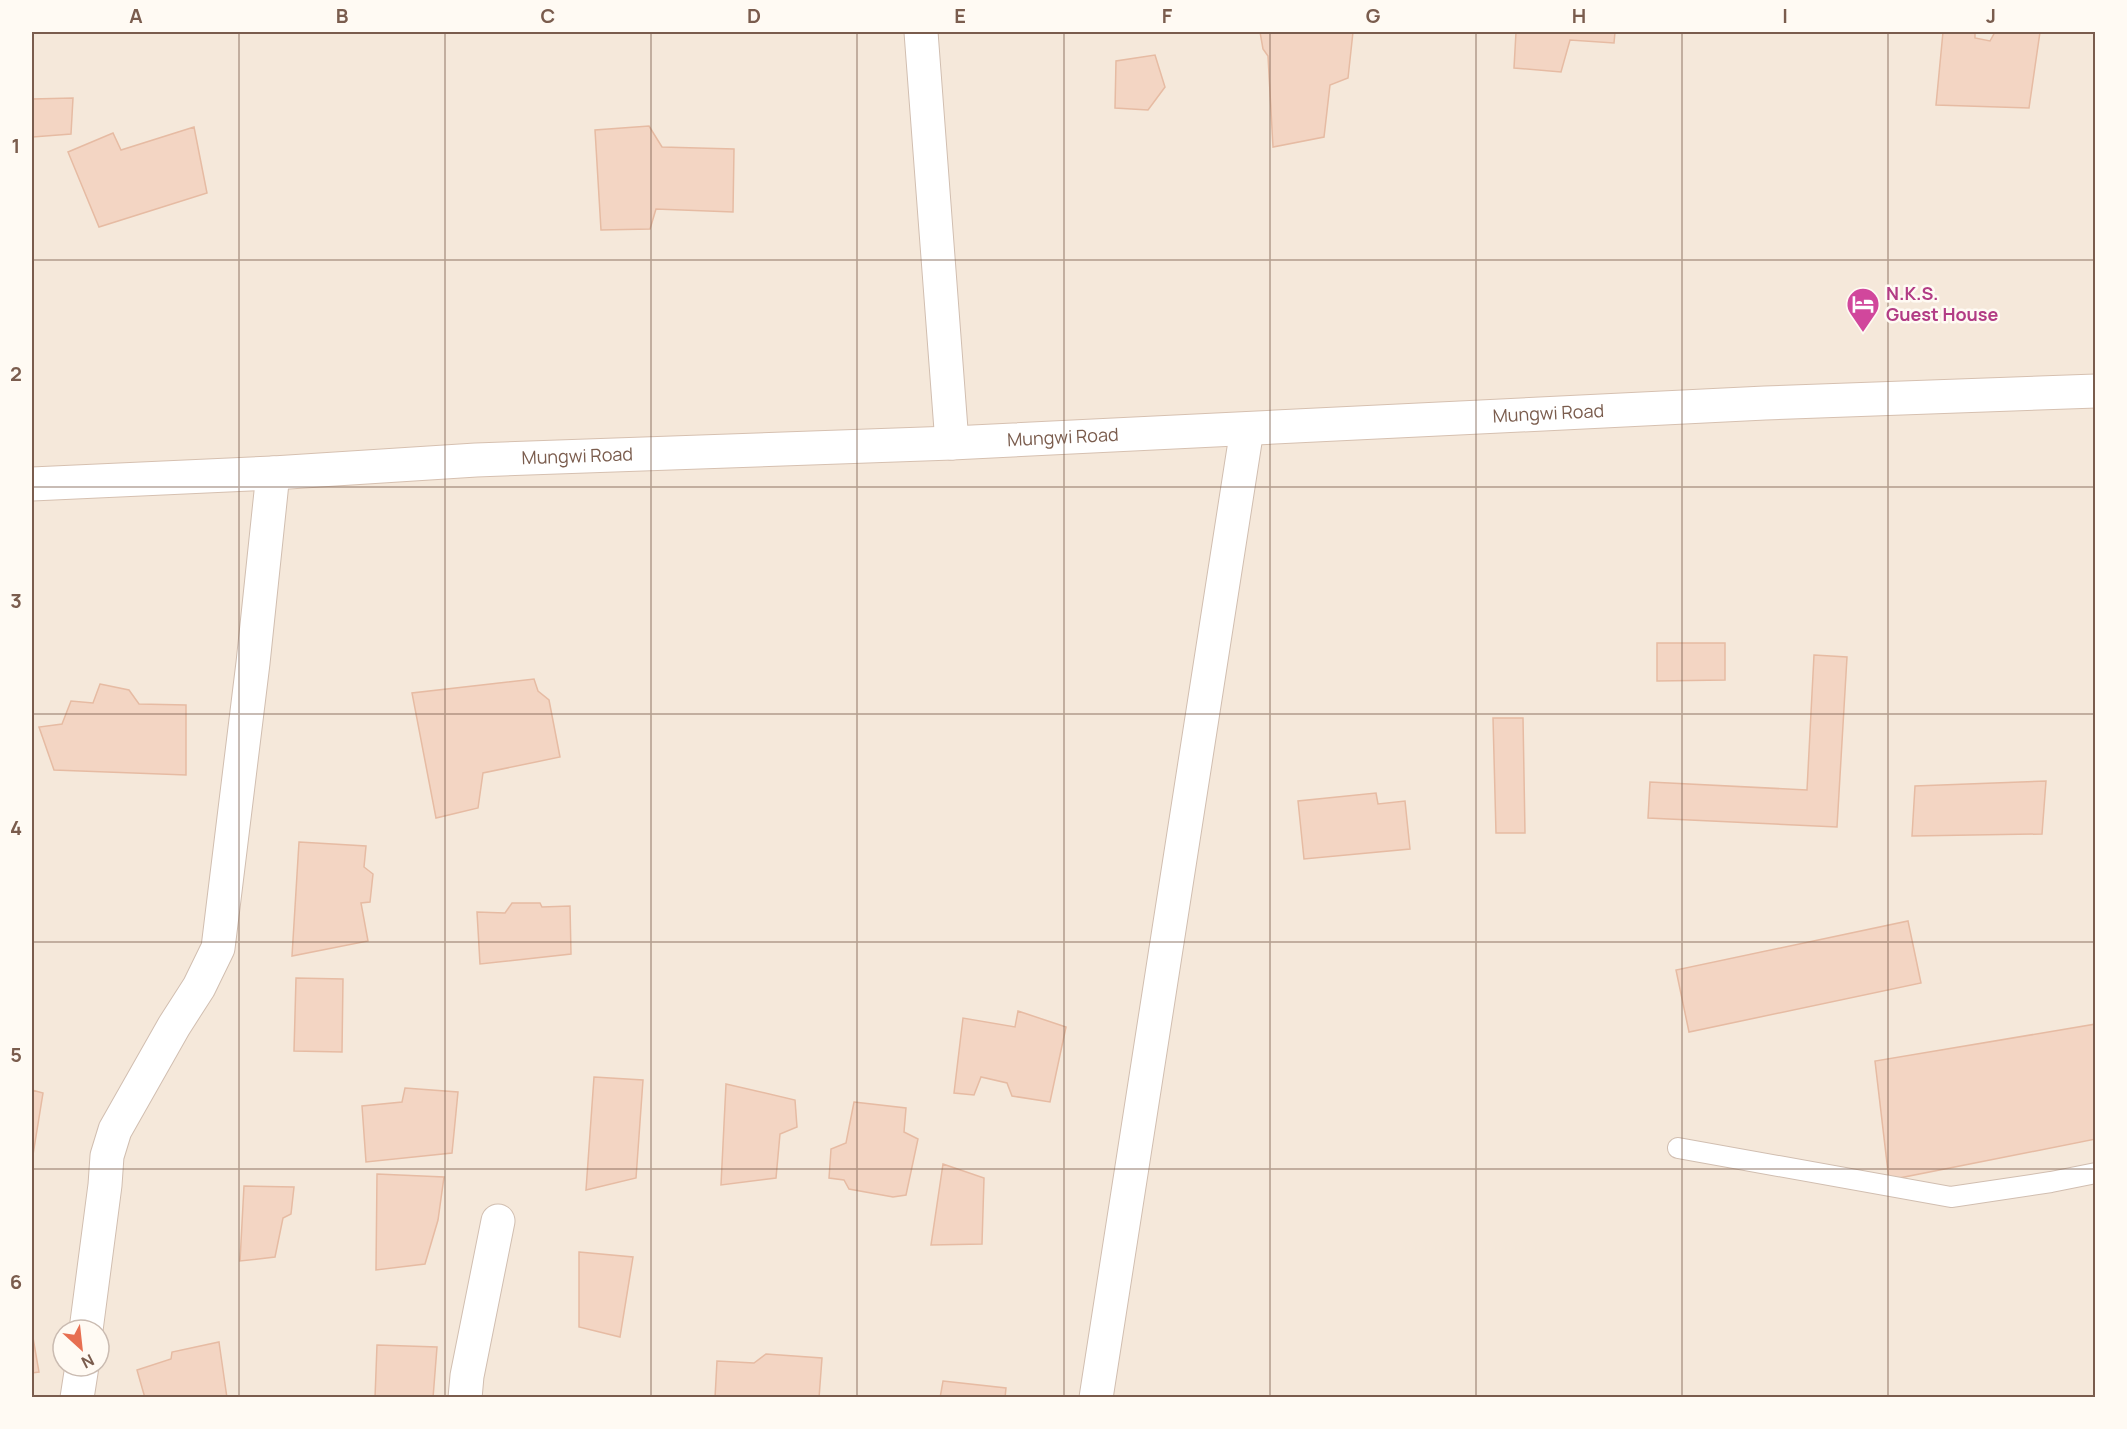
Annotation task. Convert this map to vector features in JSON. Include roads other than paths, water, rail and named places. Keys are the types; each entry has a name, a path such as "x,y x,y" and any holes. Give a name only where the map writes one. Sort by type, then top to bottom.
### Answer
{"street":[{"path":"921,32 952,442"},
{"name":"Mungwi Road","path":"32,484 273,473 476,460 952,442 1765,403 2096,391"},
{"path":"1096,1398 1247,429"},
{"path":"88,1318 107,1156 115,1130 174,1026 199,987 218,948 253,663 273,473"},
{"path":"465,1398 467,1376 498,1221"},
{"path":"77,1398 80,1378"}],"lane":[{"path":"1678,1148 1951,1197 2096,1173"}],"place":[{"name":"N.K.S. Guest House","path":"1863,333"}]}
